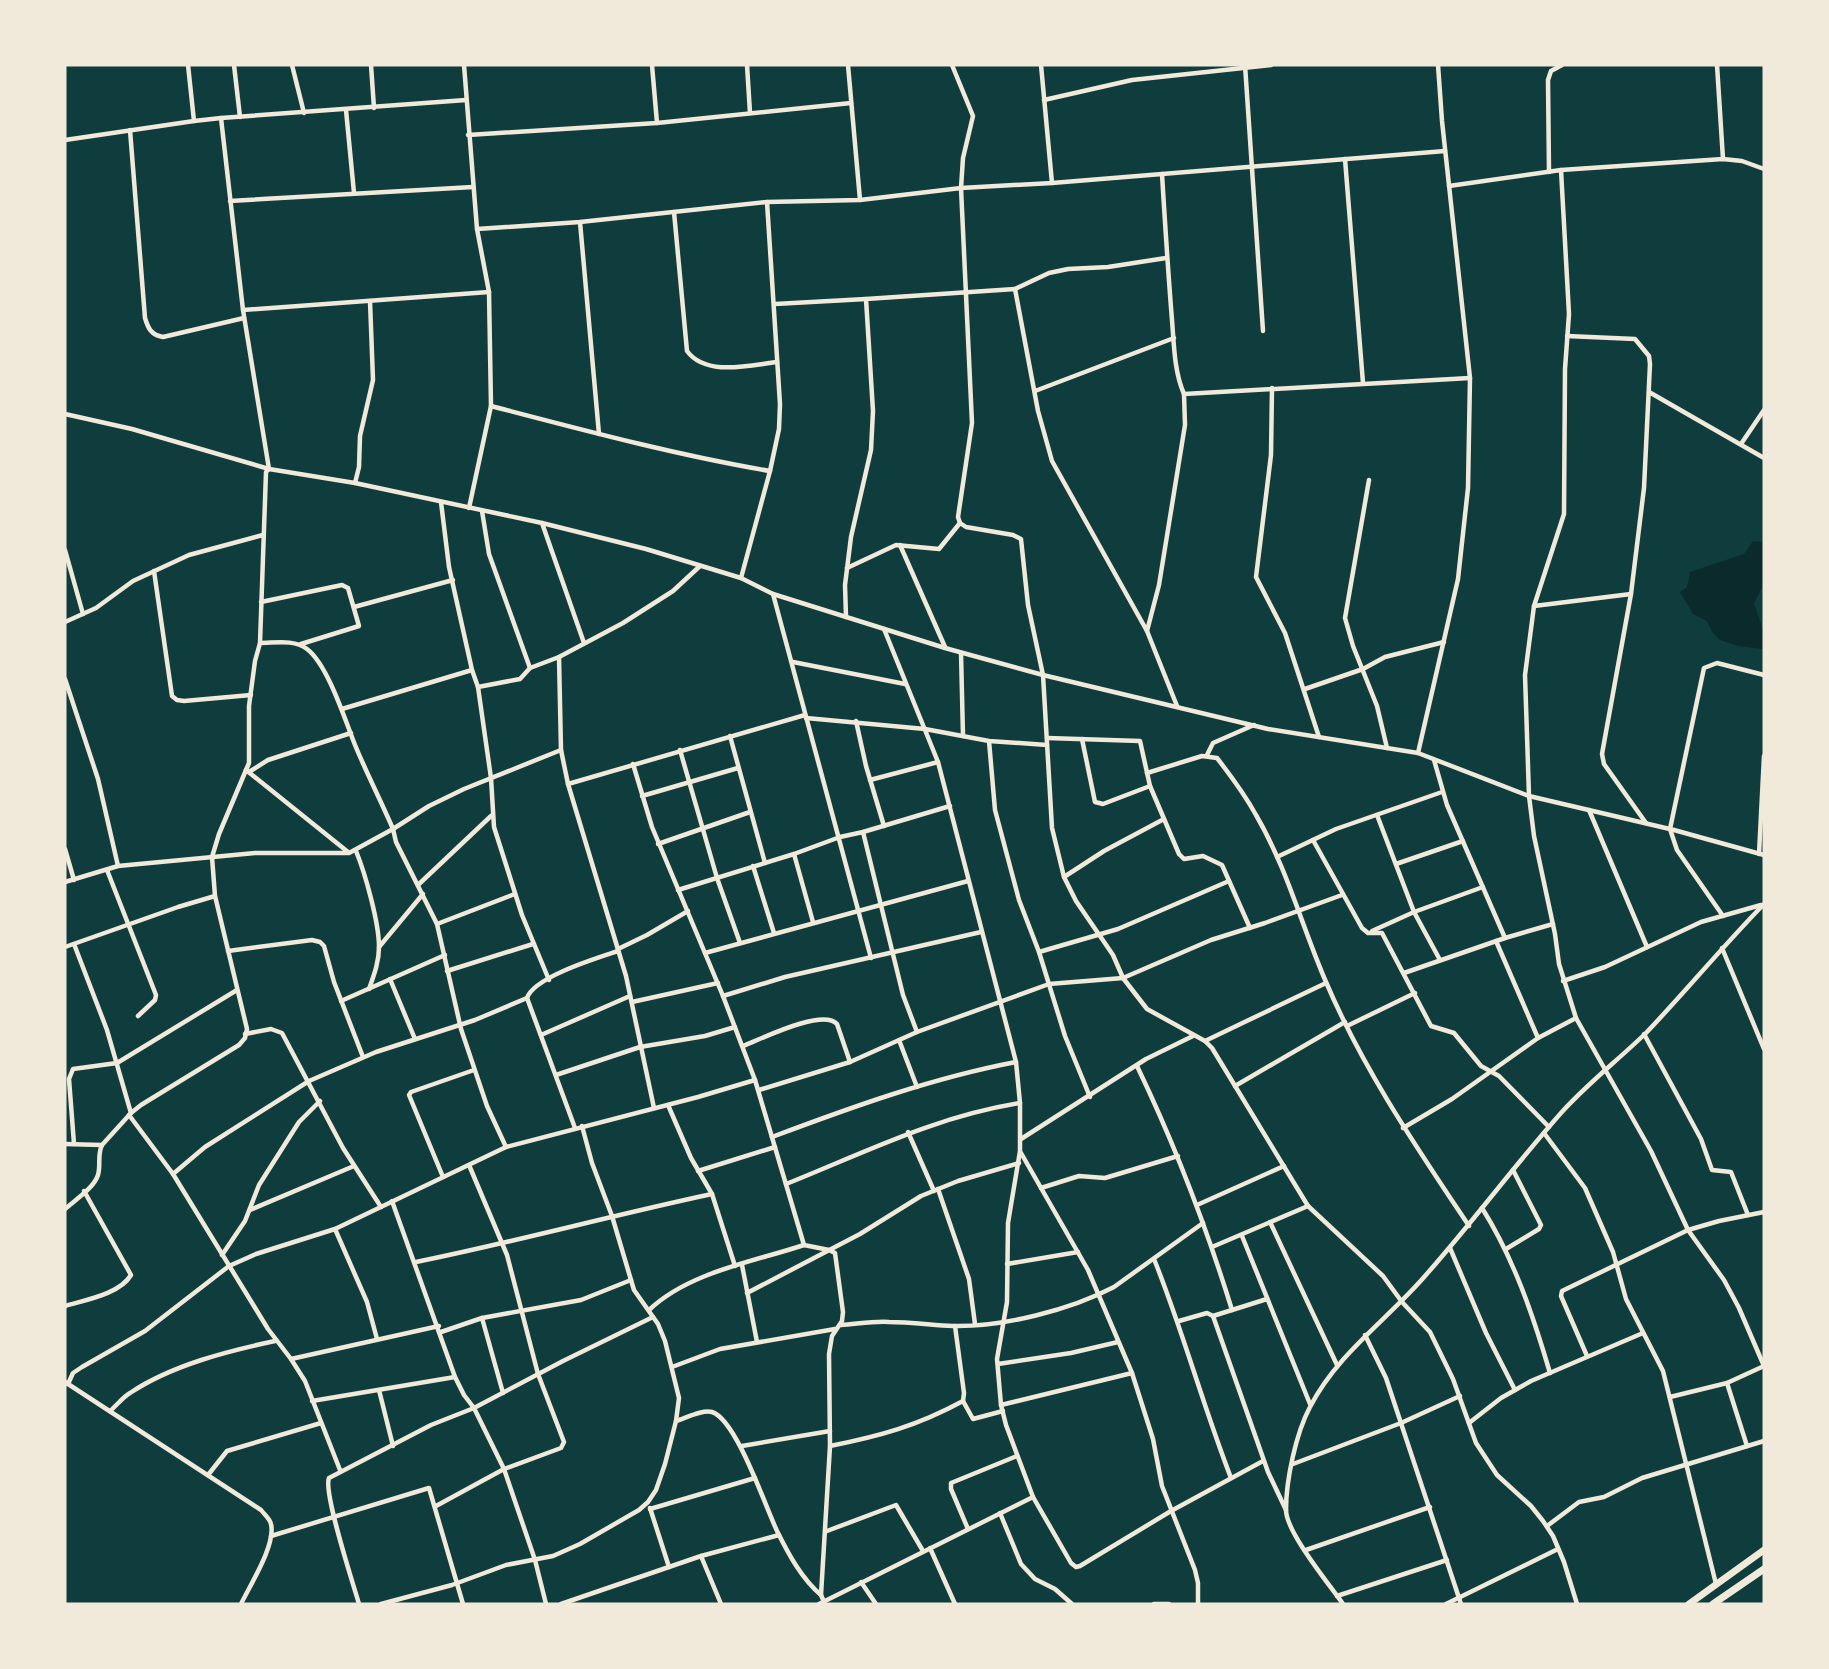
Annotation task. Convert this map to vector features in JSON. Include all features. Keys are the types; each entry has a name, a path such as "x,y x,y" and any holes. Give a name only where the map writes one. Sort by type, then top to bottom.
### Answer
{"highway":[{"path":"1689,1604 1764,1550"},
{"path":"1713,1604 1764,1569"}],"street":[{"path":"188,65 194,121"},
{"path":"234,65 240,117"},
{"path":"292,65 304,113"},
{"path":"371,65 374,108"},
{"path":"464,65 477,229 489,292 491,406 470,508"},
{"path":"652,65 657,122"},
{"path":"747,65 750,113"},
{"path":"848,65 860,200"},
{"path":"952,65 973,116 963,158 961,188 972,422 958,517 960,523 966,527 1013,534 1021,539 1028,606 1043,675 1052,828 1065,877 1076,901 1100,935 1123,978 1147,1009 1205,1041 1212,1048 1308,1206 1383,1276 1436,1341 1460,1396 1476,1443 1497,1475 1531,1506 1547,1527 1558,1549 1577,1604"},
{"path":"1041,65 1052,183"},
{"path":"1044,100 1132,80 1271,65"},
{"path":"1418,753 1458,579 1468,488 1470,378 1438,65"},
{"path":"1549,172 1548,75 1562,65"},
{"path":"1717,65 1723,159"},
{"path":"1245,66 1263,331"},
{"path":"65,140 220,118 466,100"},
{"path":"468,135 657,122 851,103"},
{"path":"346,110 354,193"},
{"path":"65,1209 97,1177 102,1145 130,1114 239,1045 247,1028 215,897 212,857 219,834 247,771 250,754 251,695 260,643 264,498 266,472 269,469 244,318 220,118"},
{"path":"130,131 148,328 155,335 163,337 244,318"},
{"path":"477,229 580,222 766,202 860,200 961,188 1052,183 1445,150"},
{"path":"1345,159 1363,383"},
{"path":"1449,186 1561,170 1723,159 1742,161 1764,169"},
{"path":"1561,170 1568,284 1563,514 1534,606 1525,675 1529,796 1534,836 1563,981 1576,1018 1651,1151 1688,1230 1724,1280 1753,1336 1764,1366 1727,1383 1670,1397"},
{"path":"1147,631 1159,586 1185,425 1184,394 1179,382 1166,258 1163,174"},
{"path":"230,201 473,187"},
{"path":"741,579 779,429 775,304 766,202"},
{"path":"674,212 687,351 697,360 718,366 741,367 777,362"},
{"path":"580,222 599,434"},
{"path":"775,304 1015,289 1049,273 1166,258"},
{"path":"1015,289 1044,436 1052,461 1147,631 1177,706"},
{"path":"243,310 489,292"},
{"path":"846,617 851,537 871,450 873,411 866,299"},
{"path":"355,483 359,467 360,436 373,380 370,301"},
{"path":"1567,336 1635,339 1649,356 1644,488 1631,594 1602,754 1604,764 1646,824"},
{"path":"1035,391 1174,338"},
{"path":"1184,394 1470,378"},
{"path":"1272,388 1271,455 1256,577 1285,633 1319,737"},
{"path":"1649,392 1764,458"},
{"path":"491,406 599,434 770,471"},
{"path":"1741,444 1764,410"},
{"path":"65,414 132,429 269,469 355,483 542,523 646,549 741,579 773,594 945,648 1043,675 1254,725 1418,753 1529,796 1670,829 1762,855 1764,756"},
{"path":"1369,480 1345,618 1377,706 1387,748"},
{"path":"441,502 447,554 478,687 491,778 491,815 515,894 549,980"},
{"path":"482,511 489,554 530,668"},
{"path":"542,523 584,643"},
{"path":"847,568 891,546 939,549 960,523"},
{"path":"65,622 96,608 133,581 189,555 263,535"},
{"path":"900,545 945,648"},
{"path":"65,550 83,614"},
{"path":"478,687 520,678 530,668 559,657 647,609 673,591 700,566"},
{"path":"154,571 172,696 184,701 251,695"},
{"path":"65,575 72,573"},
{"path":"354,607 453,580"},
{"path":"260,643 300,644 358,627 359,623 348,588 342,585 261,602"},
{"path":"773,594 871,958"},
{"path":"1534,606 1631,594"},
{"path":"884,629 938,762 1016,1062 1020,1103 1020,1151 1008,1223 1007,1302 998,1364 1001,1405 1032,1497 1071,1563 1076,1567 1263,1461"},
{"path":"1305,689 1363,669 1384,657 1444,642"},
{"path":"300,644 316,659 342,709 393,829 396,842 437,924 460,1024 474,1070 506,1147"},
{"path":"961,652 963,736"},
{"path":"559,657 561,750 568,784 632,1002 639,1047 654,1108"},
{"path":"793,662 905,684"},
{"path":"1723,916 1677,850 1670,829 1704,668 1717,663 1764,675"},
{"path":"342,709 472,670"},
{"path":"65,679 97,779 118,866"},
{"path":"568,784 806,716 925,729 989,741 1047,745"},
{"path":"856,721 884,826"},
{"path":"1207,755 1213,743 1254,725"},
{"path":"247,771 268,760 351,733"},
{"path":"730,736 765,863"},
{"path":"1047,738 1140,741 1150,786 1182,858 1203,856 1222,865 1250,928"},
{"path":"1082,739 1095,802 1103,804 1150,786"},
{"path":"989,741 996,810 1018,900 1039,952 1065,1036 1090,1097"},
{"path":"65,883 118,866 255,853 349,853 429,806 561,750"},
{"path":"680,750 717,877 740,943"},
{"path":"1147,773 1207,755 1217,758 1240,789 1257,816 1276,857 1300,911 1326,983 1346,1024 1403,1128 1469,1226"},
{"path":"1434,760 1442,792 1505,938"},
{"path":"870,780 938,762"},
{"path":"633,764 658,844 718,983 759,1090 804,1245"},
{"path":"642,796 738,768"},
{"path":"247,771 349,853"},
{"path":"1276,857 1336,829 1442,792"},
{"path":"678,890 840,837 950,806"},
{"path":"1589,810 1647,947"},
{"path":"658,844 750,812"},
{"path":"1377,814 1414,912 1440,960"},
{"path":"418,885 491,815"},
{"path":"1065,877 1104,851 1164,819"},
{"path":"863,832 903,995 917,1032"},
{"path":"1313,840 1362,928 1367,933 1382,933 1431,1026 1452,1031 1481,1066 1499,1076 1549,1127"},
{"path":"1396,864 1463,841"},
{"path":"65,849 74,880"},
{"path":"356,850 363,867 379,948 377,968 369,989"},
{"path":"794,854 813,922"},
{"path":"753,866 774,933"},
{"path":"107,870 156,995 155,1000 138,1016"},
{"path":"705,953 968,881"},
{"path":"1039,952 1100,935 1229,881"},
{"path":"1367,933 1414,912 1483,887"},
{"path":"379,948 423,894"},
{"path":"437,924 515,894"},
{"path":"759,1090 850,1062 917,1032 1049,984 1123,978 1211,940 1342,895"},
{"path":"65,947 215,897"},
{"path":"1563,981 1605,967 1701,922 1764,904"},
{"path":"1286,1510 1298,1433 1310,1405 1337,1364 1402,1302 1469,1226 1549,1127 1604,1070 1644,1034 1764,904"},
{"path":"575,1128 527,998 529,991 584,963 618,950 688,911"},
{"path":"1405,973 1553,924"},
{"path":"723,996 785,977 981,932"},
{"path":"228,951 317,940 324,946 363,1058"},
{"path":"1496,941 1538,1038"},
{"path":"74,944 107,1030 130,1114 173,1174 275,1341 305,1381 340,1471"},
{"path":"447,971 533,944"},
{"path":"1722,948 1764,1049"},
{"path":"341,1001 445,954"},
{"path":"390,979 415,1039"},
{"path":"632,1002 718,983"},
{"path":"1205,1041 1326,983"},
{"path":"74,1144 70,1073 72,1069 117,1063 237,989"},
{"path":"1235,1086 1346,1024 1415,993"},
{"path":"541,1035 630,995"},
{"path":"173,1174 205,1147 309,1081 363,1058 475,1020 527,998"},
{"path":"743,1046 800,1024 828,1018 837,1024 850,1062"},
{"path":"1403,1128 1452,1099 1538,1038 1576,1018"},
{"path":"556,1075 639,1047 705,1036 735,1027"},
{"path":"246,1034 271,1029 282,1033 354,1166 381,1207"},
{"path":"1644,1034 1701,1139 1712,1170 1731,1172 1748,1215"},
{"path":"1020,1139 1137,1066 1193,1035"},
{"path":"899,1040 917,1087"},
{"path":"772,1137 917,1087 1016,1062"},
{"path":"1137,1066 1197,1205 1213,1247 1231,1310"},
{"path":"443,1177 409,1095 474,1070"},
{"path":"241,1604 266,1553 271,1536 271,1523 261,1510 67,1383 73,1373 145,1331 229,1266 256,1254 335,1229 506,1147 755,1080"},
{"path":"222,1255 250,1210 258,1185 299,1122 320,1101"},
{"path":"786,1184 908,1132 981,1109 1020,1103"},
{"path":"668,1105 691,1158 712,1194 735,1266"},
{"path":"381,1604 458,1583 506,1565 553,1556 580,1544 639,1510 656,1490 676,1420 679,1398 665,1341 649,1310 634,1290 582,1126"},
{"path":"908,1132 936,1190 969,1279 975,1324"},
{"path":"1544,1133 1585,1188 1613,1252 1626,1299 1663,1371 1716,1584"},
{"path":"65,1144 102,1145"},
{"path":"698,1171 775,1147"},
{"path":"1020,1151 1088,1270 1132,1373 1144,1406 1162,1486 1195,1570 1198,1604"},
{"path":"1041,1188 1079,1176 1105,1178 1178,1156"},
{"path":"747,1293 859,1234 921,1196 1019,1163"},
{"path":"436,1506 504,1469 564,1446 538,1374 507,1255 469,1165"},
{"path":"250,1210 354,1166"},
{"path":"1197,1205 1284,1166"},
{"path":"1506,1249 1541,1227 1513,1170"},
{"path":"65,1307 110,1291 128,1280 131,1275 84,1191"},
{"path":"416,1262 501,1245 612,1216 712,1194"},
{"path":"392,1201 455,1377 474,1408 504,1469 535,1560 546,1604"},
{"path":"1213,1247 1308,1206"},
{"path":"1482,1208 1506,1249 1534,1319 1550,1373"},
{"path":"1587,1356 1561,1294 1688,1230 1719,1220 1764,1212"},
{"path":"1270,1222 1337,1364"},
{"path":"672,1367 720,1349 838,1327 886,1321 955,1326 1003,1321 1060,1308 1098,1295 1203,1223"},
{"path":"335,1229 367,1302 377,1339"},
{"path":"1242,1236 1310,1405"},
{"path":"649,1310 659,1300 694,1280 804,1245 829,1250 837,1257 843,1312 829,1354 830,1446 822,1601"},
{"path":"1450,1248 1486,1333 1515,1390"},
{"path":"1007,1264 1078,1252"},
{"path":"1154,1259 1179,1321 1205,1411 1231,1478"},
{"path":"742,1265 757,1342"},
{"path":"291,1359 377,1339 581,1300 631,1280"},
{"path":"1213,1316 1267,1299"},
{"path":"1179,1321 1208,1313 1213,1316 1263,1461 1286,1510 1291,1528 1343,1604"},
{"path":"359,1604 334,1516 327,1480 431,1425 474,1408 653,1317"},
{"path":"482,1318 503,1393"},
{"path":"955,1326 964,1393 962,1401 973,1419 1003,1411"},
{"path":"1469,1423 1515,1390 1587,1356 1643,1334"},
{"path":"1365,1335 1386,1378 1461,1604"},
{"path":"110,1411 130,1393 170,1373 238,1349 275,1341"},
{"path":"998,1364 1071,1353 1118,1342"},
{"path":"1001,1405 1132,1373"},
{"path":"312,1401 455,1377"},
{"path":"1727,1383 1747,1446"},
{"path":"379,1390 393,1446"},
{"path":"1293,1464 1401,1423 1460,1396"},
{"path":"830,1446 882,1436 962,1401"},
{"path":"676,1420 708,1411 714,1412 742,1446 779,1535 805,1579 822,1601"},
{"path":"208,1475 227,1451 321,1423"},
{"path":"742,1446 830,1431"},
{"path":"1547,1527 1579,1502 1604,1497 1642,1478 1764,1441"},
{"path":"968,1529 951,1483 1017,1456"},
{"path":"650,1509 755,1478"},
{"path":"271,1536 426,1488 431,1490 463,1604"},
{"path":"822,1601 1032,1497"},
{"path":"648,1502 669,1567"},
{"path":"827,1531 896,1505 923,1551"},
{"path":"1306,1550 1430,1507"},
{"path":"1000,1513 1021,1564 1035,1579 1055,1589 1072,1604"},
{"path":"561,1604 701,1556 779,1535"},
{"path":"930,1548 955,1604"},
{"path":"1446,1604 1558,1549"},
{"path":"701,1556 721,1604"},
{"path":"1337,1596 1447,1560"},
{"path":"861,1582 876,1604"},
{"path":"1154,1604 1169,1604"}],"water":[{"path":"1753,541 1764,542 1764,584 1754,603 1764,633 1762,649 1720,640 1707,621 1693,614 1680,592 1687,587 1690,572 1744,554"}]}
